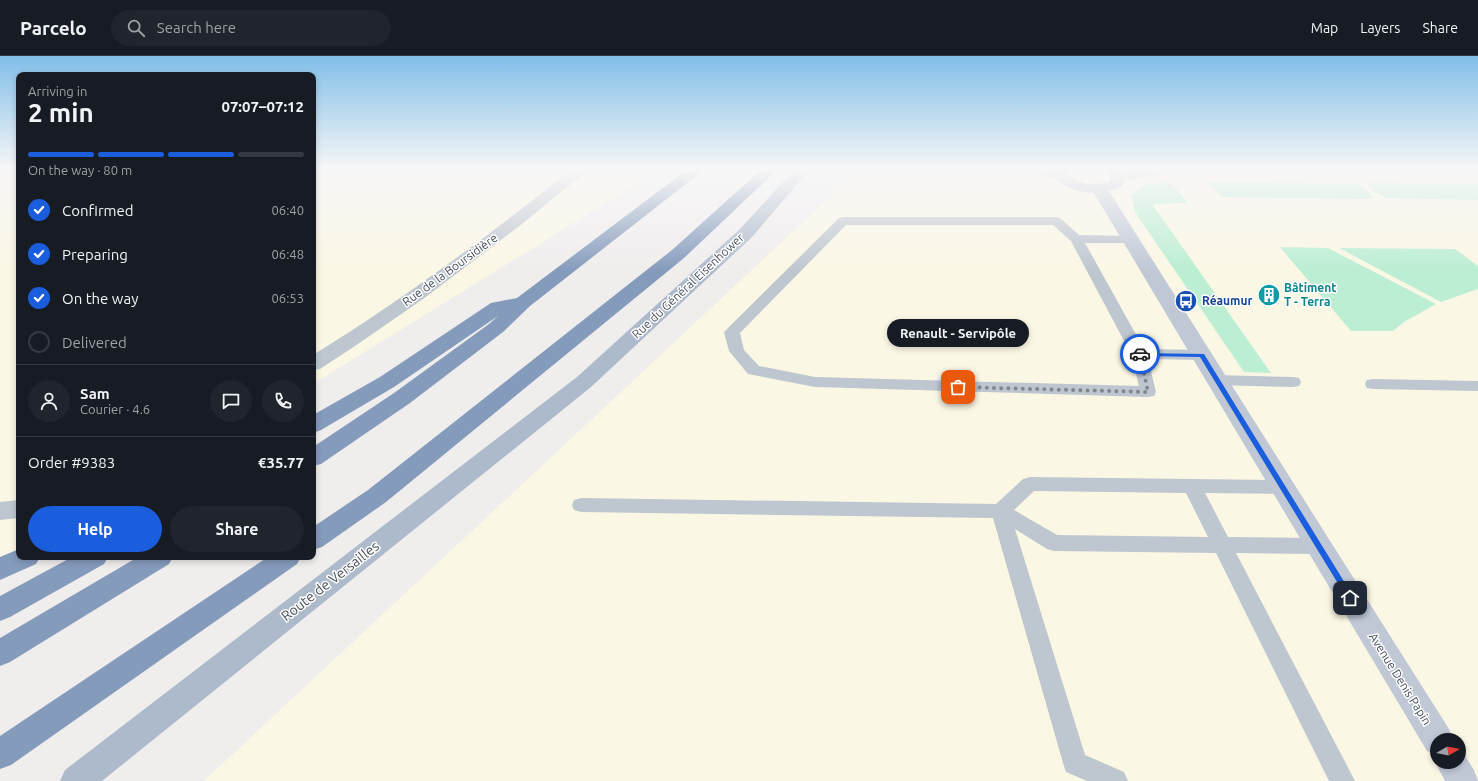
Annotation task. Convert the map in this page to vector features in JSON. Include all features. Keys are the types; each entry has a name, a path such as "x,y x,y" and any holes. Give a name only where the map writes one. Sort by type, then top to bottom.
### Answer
{"highway":[{"path":"316,456 402,398 496,328 523,302 653,203"},
{"path":"316,538 377,496 678,254 734,203"},
{"path":"316,423 386,382 498,307 523,302"},
{"path":"0,569 20,560"},
{"path":"0,609 90,560"},
{"path":"0,653 155,560"},
{"path":"0,754 284,560"}],"main road":[{"name":"Rue du Général Eisenhower","path":"584,382 746,233 773,203"},
{"name":"Avenue Denis Papin","path":"1117,203 1129,239 1202,355 1434,733"},
{"name":"Route de Versailles","path":"76,781 584,382"},
{"path":"1455,769 1463,781"}],"street":[{"name":"Rue de la Boursidière","path":"316,362 377,323 452,271 539,203"},
{"path":"0,511 16,509"}],"lane":[{"path":"843,221 1056,221 1076,239 1139,354 1148,392 815,382 754,370 737,352 732,332 843,221"},
{"path":"1076,239 1129,239"},
{"path":"1139,354 1202,355"},
{"path":"1216,380 1293,382"},
{"path":"1373,384 1478,386"},
{"path":"1000,511 1030,484 1282,487"},
{"path":"1192,486 1342,781"},
{"path":"581,505 1000,511 1054,544 1319,546"},
{"path":"1000,511 1075,763 1115,781"}],"shaded area":[{"path":"0,203 16,203 16,559 0,570"},
{"path":"316,203 606,203 316,382"},
{"path":"824,203 1478,203 1478,781 204,781"}],"green space":[{"path":"1133,203 1187,203 1152,204 1271,373 1244,372 1135,212"},
{"path":"1280,247 1328,248 1436,304 1404,322 1393,331 1351,331"},
{"path":"1339,248 1455,249 1478,266 1478,289 1441,302"}],"way so far":[{"path":"958,387 1148,392 1140,354"}],"place":[{"name":"Bâtiment T - Terra","path":"1269,295"},
{"name":"Réaumur","path":"1186,301"},
{"name":"Renault - Servipôle","path":"958,387"}],"route":[{"path":"1140,354 1202,355 1350,598"}]}
